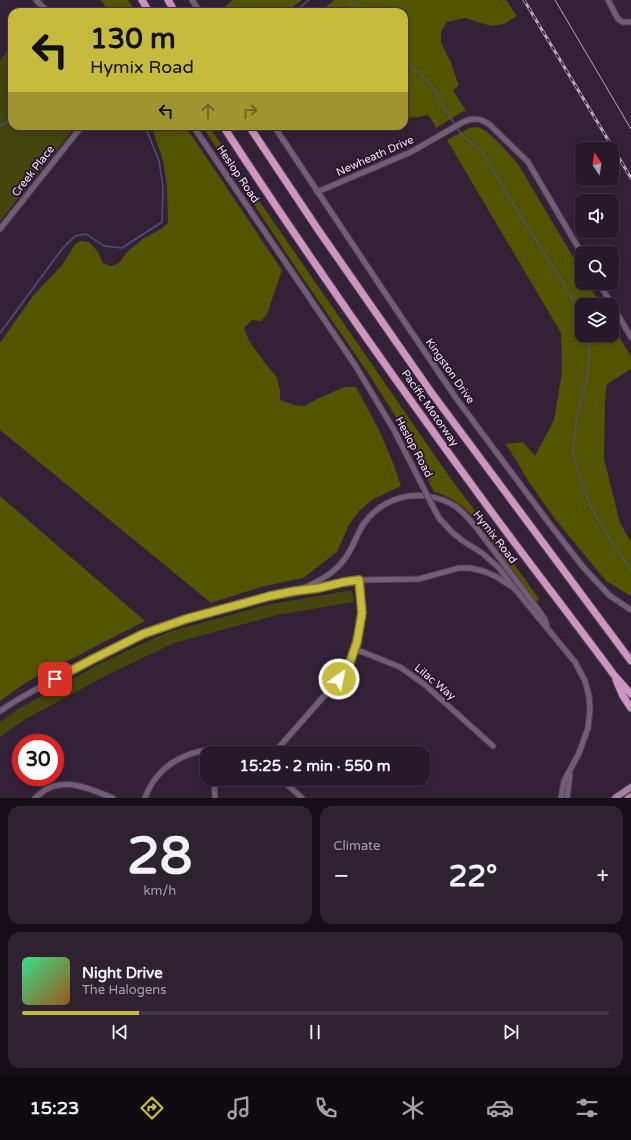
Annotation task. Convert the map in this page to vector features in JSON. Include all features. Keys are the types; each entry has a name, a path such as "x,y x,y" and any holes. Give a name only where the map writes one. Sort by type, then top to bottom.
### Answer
{"highway":[{"name":"Pacific Motorway","path":"226,130 323,276 422,416 614,675 631,694"},
{"name":"Pacific Motorway","path":"252,130 340,262 431,392 631,661"},
{"path":"614,675 623,696 631,708"}],"main road":[{"path":"615,798 631,787"}],"street":[{"path":"36,0 44,8"},
{"path":"608,0 618,19 623,22 631,22"},
{"name":"Newheath Drive","path":"317,192 411,152 447,130 474,118 485,121 528,162 577,246"},
{"name":"Creek Place","path":"0,229 79,130"},
{"name":"Heslop Road","path":"195,130 355,364 394,430 439,518 463,541 490,559 504,574 578,667 585,681 589,696 590,709 588,728 582,746 564,781 561,798"},
{"name":"Kingston Drive","path":"277,130 380,287 456,398 583,567 609,595 631,610"},
{"path":"603,290 631,337"},
{"name":"Hymix Road","path":"295,591 318,582 339,566 348,554 362,527 377,509 398,499 411,495 421,495 442,499 449,502 464,513 544,618 549,631"},
{"name":"Hymix Road","path":"0,711 42,686 143,634 186,619 270,596 359,580 419,579 431,577 459,568 470,568 483,571 495,576 514,588"},
{"path":"280,746 339,679 350,662 357,642 362,613 359,580"},
{"name":"Lilac Way","path":"355,649 400,667 424,684 493,746"},
{"path":"145,798 154,781 166,768 187,755 200,753"},
{"name":"Heslop Road","path":"567,798 571,769"},
{"path":"35,798 46,789 63,784 84,787 113,798"},
{"path":"214,786 215,798"},
{"path":"288,786 302,798"}],"shaded area":[{"path":"101,0 128,0 133,8 106,8"},
{"path":"233,0 302,0 291,8 224,7"},
{"path":"334,0 506,0 517,16 504,24 491,26 465,18 447,22 441,32 441,42 451,62 459,86 453,90 466,111 436,128 430,117 427,115 408,118 408,8 325,8"},
{"path":"8,49 8,130 73,130 0,221 0,61"},
{"path":"477,127 486,131 518,164 575,260 575,290 592,290 597,298 575,298 575,342 619,342 619,336 631,357 631,369 607,384 605,401 604,459 620,523 631,542 631,596 606,581 573,541 555,519 529,482 506,444 523,442 535,456 554,420 562,372 561,333 447,140 469,128"},
{"path":"152,130 186,130 190,133 282,270 267,314 261,321 252,320 244,328 249,341 277,377 280,400 294,405 304,406 344,387 356,387 379,430 401,486 372,500 359,511 349,525 337,552 303,578 261,587 211,603 0,430 0,343 33,296 63,264 75,244 80,241 89,242 98,252 103,263 111,266 119,263 127,252 144,238 161,229 168,223 167,187 163,160"},
{"path":"205,130 212,130 451,479 539,599 536,602 473,517 456,502 446,496 434,492 396,417 366,370 300,274"},
{"path":"0,496 145,621 27,682 0,701"},
{"path":"351,591 353,594 354,602 277,615 174,643 111,673 24,720 0,737 0,722 18,709 99,664 168,632 271,604"}],"waterway":[{"path":"299,8 309,0"},
{"path":"348,0 355,8"},
{"path":"408,63 431,85 455,125"},
{"path":"0,126 8,121"},
{"path":"457,128 463,136 482,152 575,304"},
{"path":"0,333 62,249 75,236 86,234 104,246 122,248 162,222 163,187 159,161 147,130"},
{"path":"589,342 590,355 587,378 577,416 573,451 579,475 592,509 611,541 631,570"}],"tram line":[{"path":"555,0 631,129"}],"railway":[{"path":"524,0 631,178"}],"route":[{"path":"55,679 143,634 186,619 270,596 359,580 362,613 357,642 350,662 339,679"}]}
